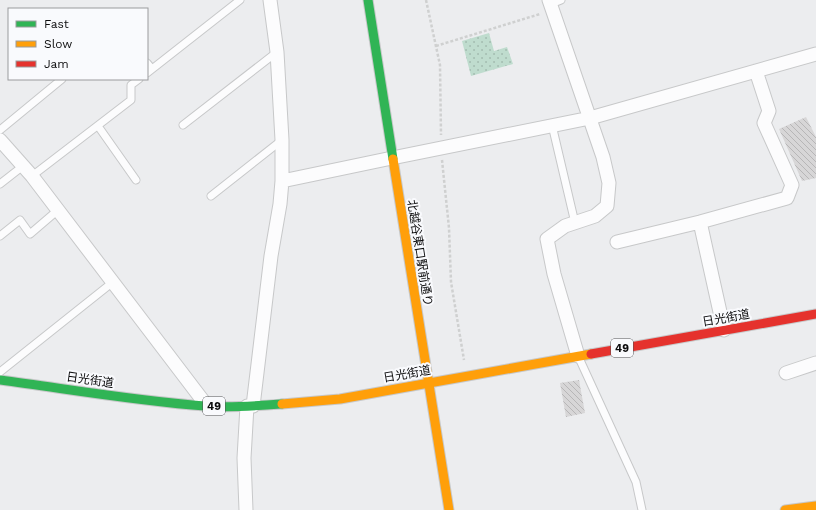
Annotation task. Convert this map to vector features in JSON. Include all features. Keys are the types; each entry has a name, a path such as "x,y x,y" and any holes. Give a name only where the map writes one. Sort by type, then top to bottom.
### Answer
{"main road":[{"name":"北越谷東口駅前通り","path":"368,0 449,510"},
{"name":"日光街道","path":"0,380 163,402 206,406 250,406 301,403 340,399 428,382 816,314"},
{"path":"785,510 816,506"}],"street":[{"path":"246,510 244,458 282,182 282,140 277,52 270,0"},
{"path":"553,3 603,157 609,183 607,206 595,216 564,226 547,239 554,274 578,356"},
{"path":"282,182 590,118 816,54"},
{"path":"617,242 700,222 787,198 792,185 764,123 769,111 756,71"},
{"path":"0,140 32,176 206,406"},
{"path":"700,222 724,330"},
{"path":"786,373 816,363"}],"lane":[{"path":"150,71 240,0"},
{"path":"183,125 277,52"},
{"path":"0,130 61,80"},
{"path":"32,176 131,100 131,85 138,80"},
{"path":"552,125 576,223"},
{"path":"98,126 136,180"},
{"path":"211,196 282,140"},
{"path":"0,184 23,166"},
{"path":"0,236 20,220 30,234 58,210"},
{"path":"0,372 113,282"},
{"path":"578,356 636,482 642,510"}],"path":[{"path":"426,0 440,65 441,148 449,228 451,282 464,362"},
{"path":"436,46 553,3"}],"green space":[{"path":"489,33 494,51 507,47 513,64 471,76 462,41"}],"building":[{"path":"806,117 816,137 816,178 802,181 779,129"},
{"path":"579,380 585,413 566,417 560,383"}],"traffic: fast":[{"path":"368,0 393,159"},
{"path":"0,380 179,404 215,407 282,404"}],"traffic: slow":[{"path":"393,159 449,510"},
{"path":"282,404 340,399 591,354"},
{"path":"785,510 816,506"}],"traffic: jam":[{"path":"591,354 816,314"}]}
